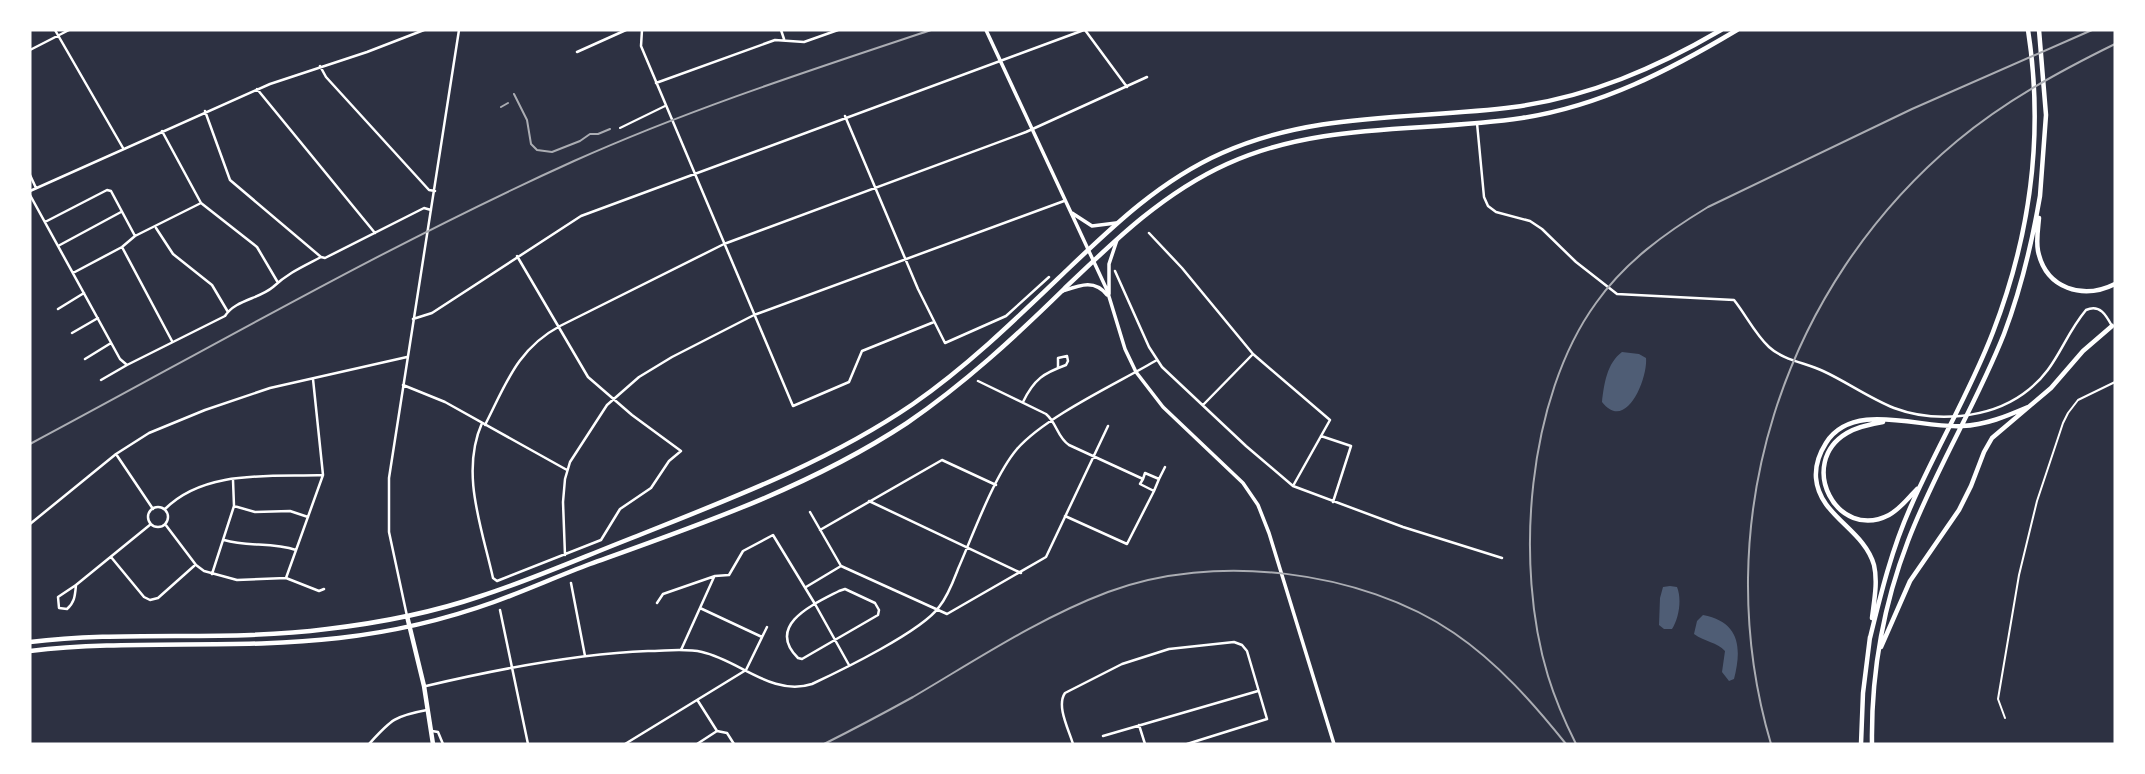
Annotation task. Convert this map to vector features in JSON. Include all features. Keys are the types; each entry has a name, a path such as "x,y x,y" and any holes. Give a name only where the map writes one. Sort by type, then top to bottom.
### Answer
{"main road":[{"path":"30,642 89,637 302,632 407,616 504,589 741,495 840,448 912,405 1018,317 1144,200 1217,155 1273,134 1340,120 1512,107 1572,96 1657,65 1721,30"},
{"path":"30,651 94,646 304,641 410,627 495,601 769,496 828,468 902,426 975,372 1123,233 1158,204 1203,176 1264,149 1330,134 1477,123 1543,115 1581,105 1657,75 1737,30"},
{"path":"1870,638 1894,549 1920,486 1992,334 2011,280 2032,180 2035,116 2028,30"},
{"path":"2039,30 2046,116 2038,250 2049,276 2062,286 2079,292 2094,292 2115,284"},
{"path":"1872,744 1878,655 1886,614 1904,552 1989,369 2014,306 2029,252 2040,196"},
{"path":"1878,655 1910,581 1959,510 1987,445 1999,431 2051,388 2083,351 2114,326"},
{"path":"1861,744 1863,692 1875,579 1872,561 1860,539 1827,507 1816,482 1816,465 1829,438 1843,426 1864,419 1964,426 2004,418 2028,407"},
{"path":"1893,421 1859,428 1838,440 1825,462 1825,489 1840,510 1850,516 1868,520 1894,512 1920,486"},
{"path":"407,616 424,686 433,744"}],"street":[{"path":"55,30 123,148"},
{"path":"30,50 69,30"},
{"path":"127,365 122,362 111,343 30,193 123,148 257,89 424,30"},
{"path":"407,616 392,554 388,518 390,469 460,30"},
{"path":"577,52 626,30"},
{"path":"642,30 641,46 793,406 849,382 862,351 934,322"},
{"path":"781,30 784,39"},
{"path":"656,83 775,40 804,42 838,30"},
{"path":"986,30 1110,299 1125,349 1136,372 1163,407 1243,483 1264,519 1334,744"},
{"path":"413,319 432,313 581,216 845,116 1084,30 1127,87"},
{"path":"320,66 326,77 429,191 435,191"},
{"path":"517,256 560,326 583,371 612,399 681,450 669,461 651,488 620,509 601,540 495,581 472,476 475,443 522,355 542,337 560,326 724,244 1032,130 1147,77"},
{"path":"257,89 375,233"},
{"path":"205,111 232,183 321,257"},
{"path":"845,116 905,260 945,343 1006,316 1049,277"},
{"path":"1477,123 1484,197 1488,206 1496,212 1535,223 1576,262 1617,295 1734,300 1759,336 1775,352 1822,370 1895,408 1922,414 1966,415 2001,407 2021,396 2044,377 2086,310 2102,310 2114,326"},
{"path":"162,131 201,203 257,247 277,281"},
{"path":"30,175 36,188"},
{"path":"45,222 103,190 111,191 135,236"},
{"path":"565,555 562,511 567,470 582,440 612,399 631,383 660,364 754,315 1065,200"},
{"path":"73,273 122,247 135,236 201,203"},
{"path":"101,380 225,316 273,287 277,281 321,257 325,258 424,208 432,210"},
{"path":"1070,211 1092,226 1118,222"},
{"path":"58,246 121,212"},
{"path":"156,227 173,254 207,279 228,312"},
{"path":"1110,299 1110,258 1123,233"},
{"path":"1149,233 1182,268 1253,354 1330,420 1293,486"},
{"path":"122,247 172,341"},
{"path":"1115,271 1157,360 1293,486 1502,558"},
{"path":"1063,291 1093,284 1110,299"},
{"path":"58,309 84,293"},
{"path":"72,333 97,318"},
{"path":"85,359 111,343"},
{"path":"1203,405 1253,354"},
{"path":"30,524 116,454 149,433 252,393 407,357"},
{"path":"424,686 585,656 681,650 708,654 771,683 799,687 812,684 915,628 937,610 996,485 1020,446 1053,421 1157,360"},
{"path":"1023,402 1031,385 1058,367"},
{"path":"286,578 323,475 312,377"},
{"path":"978,381 1046,414 1053,421 1062,440 1143,479"},
{"path":"402,384 437,398 567,470"},
{"path":"810,512 841,566 949,613 1021,573 1047,555 1108,426"},
{"path":"1321,436 1351,446 1333,502"},
{"path":"116,454 153,509"},
{"path":"820,530 942,460 996,485"},
{"path":"1065,516 1127,544 1165,467"},
{"path":"1154,491 1140,484 1145,473 1159,479"},
{"path":"165,509 187,492 232,478 323,475"},
{"path":"212,574 234,506 232,478"},
{"path":"869,501 1021,573"},
{"path":"234,506 260,513 290,511 308,517"},
{"path":"153,509 165,509 168,518 165,524 157,527 151,524 148,517 153,509"},
{"path":"76,585 71,605 67,609 59,608 58,597 151,524"},
{"path":"165,524 196,565 212,574 237,580 286,578 319,591 324,589"},
{"path":"657,603 663,594 715,576 729,575 743,551 773,535 806,587 849,665"},
{"path":"224,540 246,545 279,545 296,550"},
{"path":"111,557 144,597 150,600 158,598 196,565"},
{"path":"806,587 841,566"},
{"path":"681,650 715,576"},
{"path":"571,583 585,656"},
{"path":"845,589 875,603 879,610 878,615 835,639 802,659 794,655 788,645 787,635 797,614 839,590 845,589"},
{"path":"700,608 762,637"},
{"path":"500,611 528,744"},
{"path":"625,744 746,670 767,627"},
{"path":"1073,744 1062,707 1061,699 1065,693 1122,664 1169,649 1234,642 1242,645 1247,652 1267,719 1187,744"},
{"path":"1103,736 1258,691"},
{"path":"698,700 717,731"},
{"path":"369,744 393,719 402,714 428,710"},
{"path":"1139,725 1145,744"},
{"path":"432,731 438,732 443,744"},
{"path":"696,744 717,731 727,733 734,744"}],"lane":[{"path":"620,128 666,106"},
{"path":"2005,718 1998,699 2019,575 2037,501 2068,413 2084,396 2115,382"}],"water":[{"path":"1622,352 1639,354 1646,358 1646,367 1634,399 1619,411 1611,410 1602,402 1610,368"},
{"path":"1663,587 1677,587 1679,608 1672,629 1664,629 1659,625 1660,598"},
{"path":"1703,615 1725,624 1735,638 1738,657 1734,679 1729,681 1722,672 1725,651 1694,634 1697,621"}],"railway":[{"path":"30,444 368,262 574,161 706,107 931,30"},
{"path":"1576,744 1551,685 1537,632 1531,584 1530,534 1533,484 1542,433 1555,386 1573,342 1596,303 1633,261 1676,227 1708,207 1912,109 2092,30"},
{"path":"1771,744 1753,661 1748,578 1755,495 1774,415 1804,338 1845,266 1896,200 1957,141 2033,88 2115,44"},
{"path":"514,94 527,120 531,144 537,150 552,152 590,134 610,129"},
{"path":"501,107 508,103"},
{"path":"824,744 1082,602 1149,580 1193,573 1239,571 1286,574 1332,582 1376,594 1417,612 1454,633 1500,670 1566,744"}]}
